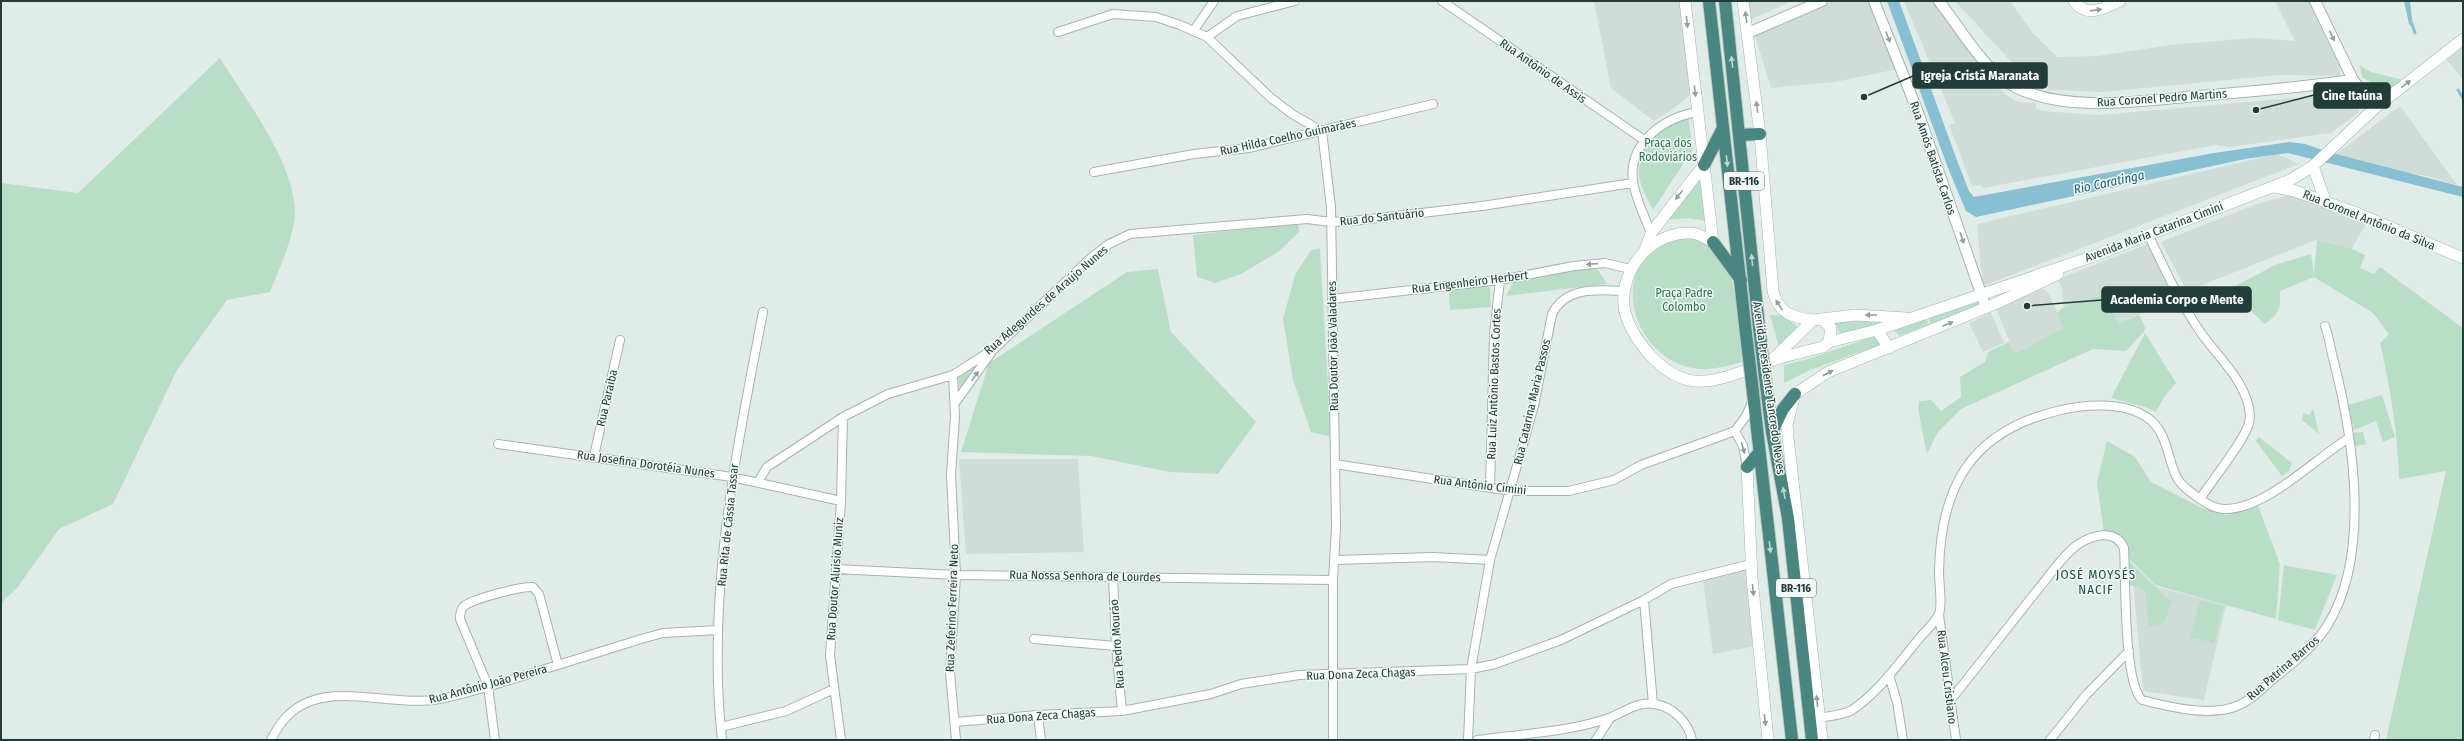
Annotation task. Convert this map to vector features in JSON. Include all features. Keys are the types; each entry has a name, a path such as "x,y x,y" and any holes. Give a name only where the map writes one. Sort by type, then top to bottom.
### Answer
{"highway":[{"name":"Avenida Presidente Tancredo Neves","path":"1708,1 1792,740"},
{"name":"Avenida Presidente Tancredo Neves","path":"1725,1 1759,327 1772,432 1788,518 1812,740"},
{"path":"1704,165 1723,128"},
{"path":"1740,135 1760,134"},
{"path":"1713,242 1741,281"},
{"path":"1772,432 1786,403 1795,394"},
{"path":"1747,467 1759,453"}],"main road":[{"path":"1685,1 1713,242"},
{"name":"Avenida Presidente Tancredo Neves","path":"1743,1 1760,134 1775,297 1781,309 1789,315 1816,320"},
{"path":"2074,1 2081,9 2088,11 2099,11 2120,1"},
{"name":"Avenida Maria Catarina Cimini","path":"1630,269 1624,291 1626,318 1646,350 1662,368 1689,380 1724,377 1752,369 1771,360 1823,347 1829,342 1877,330 2091,257 2149,236 2290,180 2315,164 2375,108 2463,39"},
{"path":"2315,164 2326,203"},
{"path":"1630,269 1645,250 1651,233 1704,165"},
{"name":"Rua Coronel Antônio da Silva","path":"2274,187 2295,191 2463,258"},
{"path":"1645,250 1664,238 1679,233 1693,233 1713,242"},
{"path":"1795,394 1828,372 1986,308 2091,257"},
{"name":"Avenida Maria Catarina Cimini","path":"1771,360 1804,331 1807,324 1816,320 1856,315 1910,319"},
{"path":"1816,320 1824,321 1831,328 1829,342"},
{"path":"1877,330 1889,348"},
{"path":"1804,331 1804,338 1808,344 1815,348"},
{"name":"Avenida Presidente Tancredo Neves","path":"1795,394 1787,424 1788,437 1822,740"},
{"path":"1747,467 1751,564 1768,740"}],"street":[{"path":"1194,30 1214,1"},
{"path":"1207,37 1237,16 1295,1"},
{"name":"Rua Antônio de Assis","path":"1442,1 1644,140"},
{"path":"1748,34 1822,1"},
{"name":"Rua Amós Batista Carlos","path":"1874,1 1919,115 1986,308"},
{"name":"Rua Coronel Pedro Martins","path":"1939,1 1981,57 2002,77 2014,86 2042,96 2097,103 2279,89 2353,80"},
{"path":"2315,1 2353,80 2375,108"},
{"path":"1058,32 1114,14 1156,17 1194,30 1207,37 1271,98 1292,114 1322,131"},
{"name":"Rua Hilda Coelho Guimarães","path":"1094,172 1194,154 1249,148 1433,104"},
{"path":"1651,233 1633,183 1635,162 1644,140 1668,120 1698,112"},
{"name":"Rua Doutor João Valadares","path":"1322,131 1331,207 1335,464 1333,740"},
{"name":"Rua do Santuário","path":"1130,234 1307,219 1331,222 1482,206 1633,183"},
{"name":"Rua Adegundes de Araújo Nunes","path":"758,482 767,467 843,417 888,394 953,375 994,349 1092,257 1109,244 1130,234"},
{"path":"2149,236 2192,320 2238,382 2251,414 2249,425 2242,438 2200,500 2211,506 2224,509 2240,507 2260,499 2349,438 2341,389 2325,326"},
{"name":"Rua Engenheiro Herbert","path":"1332,299 1500,280 1574,266 1605,264 1630,269"},
{"name":"Rua Luiz Antônio Bastos Cortes","path":"1490,488 1494,334 1500,280"},
{"name":"Rua Catarina Maria Passos","path":"1511,491 1534,406 1552,314 1557,303 1575,293 1624,291"},
{"name":"Rua Rita de Cássia Tassar","path":"722,740 718,630 722,556 732,477 763,312"},
{"name":"Rua Paraíba","path":"594,456 620,340"},
{"path":"955,403 994,349"},
{"name":"Rua Zeferino Ferreira Neto","path":"953,375 955,403 951,474 956,575 950,672 956,740"},
{"path":"1747,467 1743,446 1735,431 1746,416 1753,401"},
{"name":"Rua Alceu Cristiano","path":"1956,740 1939,615 1941,541 1944,515 1950,497 1969,463 1984,445 2001,433 2030,419 2073,407 2092,406 2135,411 2148,418 2158,429 2168,449 2178,479 2200,500"},
{"name":"Rua Doutor Aluísio Muniz","path":"841,740 830,655 841,501 843,417"},
{"name":"Rua Antônio Cimini","path":"1335,464 1511,491 1568,491 1614,480 1641,465 1735,431"},
{"name":"Rua Patrina Barros","path":"1950,701 2063,558 2088,539 2099,535 2110,535 2117,538 2124,548 2129,652 2134,686 2142,700 2210,710 2237,706 2249,699 2306,651 2328,625 2341,598 2349,566 2354,490 2349,438"},
{"name":"Rua Josefina Dorotéia Nunes","path":"498,444 594,456 732,477 841,501"},
{"path":"1468,740 1471,669 1490,560 1511,491"},
{"path":"1335,560 1433,557 1490,560"},
{"name":"Rua Dona Zeca Chagas","path":"955,722 1038,715 1122,711 1211,694 1241,684 1299,675 1471,669 1495,664 1561,640 1644,600 1671,584 1751,564"},
{"name":"Rua Nossa Senhora de Lourdes","path":"836,569 956,575 1333,580"},
{"name":"Rua Pedro Mourão","path":"1113,577 1116,646 1122,711"},
{"path":"495,740 488,686 460,619 460,611 472,602 524,587 536,590 558,665"},
{"path":"1644,600 1653,704"},
{"path":"1819,718 1851,711 1889,675 1939,615"},
{"name":"Rua Antônio João Pereira","path":"271,740 279,724 286,716 310,701 325,697 423,702 488,686 663,633 718,630"},
{"path":"1034,639 1116,646"},
{"path":"2050,740 2086,695 2129,652"},
{"path":"1889,675 1897,702 1903,740"},
{"path":"721,727 786,711 834,688"},
{"path":"1477,740 1569,726 1610,718 1640,704 1653,704 1667,707 1677,714 1685,724 1692,740"},
{"path":"1038,715 1041,740"},
{"path":"1596,740 1610,718"}],"shaded area":[{"path":"1594,1 1682,1 1692,93 1677,106 1654,121 1611,88"},
{"path":"1748,1 1792,1 1750,20"},
{"path":"1833,1 1871,1 1898,69 1835,82 1771,88 1754,33"},
{"path":"1904,1 1933,1 1992,82 2010,98 2019,102 2036,103 2036,109 2042,111 2099,115 2351,93 2356,94 2359,112 2331,133 2229,147 2215,145 1983,188 1981,185 1972,186 1949,125 1955,123"},
{"path":"1955,1 2010,1 2032,32 2057,57 2098,56 2170,45 2254,38 2295,41 2275,1 2309,1 2326,39 2340,60 2340,76 2279,75 2104,92 2050,90 2030,82"},
{"path":"2463,42 2463,79 2444,57"},
{"path":"2400,106 2457,185 2427,176 2328,160"},
{"path":"2277,154 2299,164 1983,286 1977,224"},
{"path":"2288,195 2348,213 2367,222 2351,250 2316,240 2187,291 2161,242 2254,205"},
{"path":"2148,244 2176,298 2119,323 2103,294 2064,307 2061,286 2058,279"},
{"path":"2043,289 2049,294 2064,328 2015,355 1995,306"},
{"path":"1991,313 2004,343 1983,352 1969,323"},
{"path":"959,459 1078,459 1084,552 966,554"},
{"path":"1751,565 1761,645 1713,654 1702,572"},
{"path":"2133,581 2226,605 2204,700 2143,691"}],"green space":[{"path":"220,58 267,132 287,174 293,194 295,213 286,253 270,292 227,300 177,370 113,504 59,529 17,588 1,603 1,183 78,193"},
{"path":"2360,66 2371,72 2403,80 2387,92 2362,77"},
{"name":"Praça dos Rodoviários","path":"1688,117 1693,149 1653,210 1639,175 1643,154 1653,137 1669,125"},
{"name":"Praça dos Rodoviários","path":"1699,171 1706,221 1689,218 1663,220"},
{"path":"1297,223 1300,231 1278,252 1241,274 1215,283 1197,277 1193,235"},
{"name":"Praça Padre Colombo","path":"1699,232 1729,268 1737,302 1748,332 1741,362 1709,369 1699,369 1683,365 1668,358 1656,348 1645,336 1638,321 1634,306 1633,289 1640,262 1661,236"},
{"path":"2317,240 2352,249 2365,255 2360,268 2374,274 2380,267 2463,328 2463,740 2386,740 2446,471 2399,479 2393,410 2380,343 2389,334 2373,313 2314,277 2280,291 2280,302 2277,313 2265,324 2250,310 2242,295 2226,291 2275,265 2311,254 2314,274"},
{"path":"1320,248 1331,437 1311,432 1293,380 1283,319 1295,275 1311,250"},
{"path":"1592,266 1599,271 1607,284 1506,296 1516,277"},
{"path":"1158,269 1171,332 1256,422 1218,474 1170,472 1091,456 961,452 989,363 1127,272"},
{"path":"1482,278 1490,288 1491,307 1450,310 1448,281"},
{"path":"2103,294 2119,323 2139,315 2145,327 2144,332 2126,351 2093,349 1961,409 1938,432 1927,454 1918,409 1919,401 1931,400 1941,411 1961,397 1960,377 1985,362 1988,352 2009,342 2015,354 2064,328 2057,313 2064,307"},
{"path":"1978,298 1982,308 1931,326 1927,316"},
{"path":"1770,315 1784,316 1798,327 1779,347"},
{"path":"1926,319 1929,324 1899,336 1893,329"},
{"path":"1887,321 1841,336 1835,322"},
{"path":"2145,333 2176,383 2164,397 2156,412 2145,407 2111,398"},
{"path":"1878,335 1885,343 1810,370 1784,383 1784,365 1808,359"},
{"path":"983,357 960,388 957,372"},
{"path":"2382,395 2395,437 2383,442 2376,421 2354,430 2348,405"},
{"path":"2313,408 2319,434 2302,420 2303,413 2310,415"},
{"path":"2363,432 2366,444 2350,447 2348,433"},
{"path":"2259,437 2292,463 2289,471 2282,476 2256,441"},
{"path":"2107,441 2135,457 2151,482 2202,508 2226,515 2258,506 2280,564 2276,619 2155,585 2104,534 2097,482"},
{"path":"2128,560 2165,596 2158,594 2172,600 2164,623 2149,626 2145,590 2130,585"},
{"path":"2284,565 2337,575 2315,630 2278,620"},
{"path":"2200,600 2224,606 2214,643 2190,637"}],"water":[{"name":"Rio Caratinga","path":"1887,1 1899,1 1958,163 1969,191 1974,197 2214,153 2289,142 2305,144 2328,152 2463,187 2463,197 2288,153 2245,159 1976,217 1966,211 1948,168"},
{"path":"2404,1 2410,1 2413,28 2409,24"}],"waterway":[{"path":"2412,24 2415,33"},
{"path":"2458,90 2463,98"}],"place":[{"name":"Igreja Cristã Maranata","path":"1864,97"},
{"name":"Cine Itaúna","path":"2256,110"},
{"name":"Academia Corpo e Mente","path":"2027,306"}],"district":[{"name":"JOSÉ MOYSÉS NACIF","path":"2096,582"}]}
